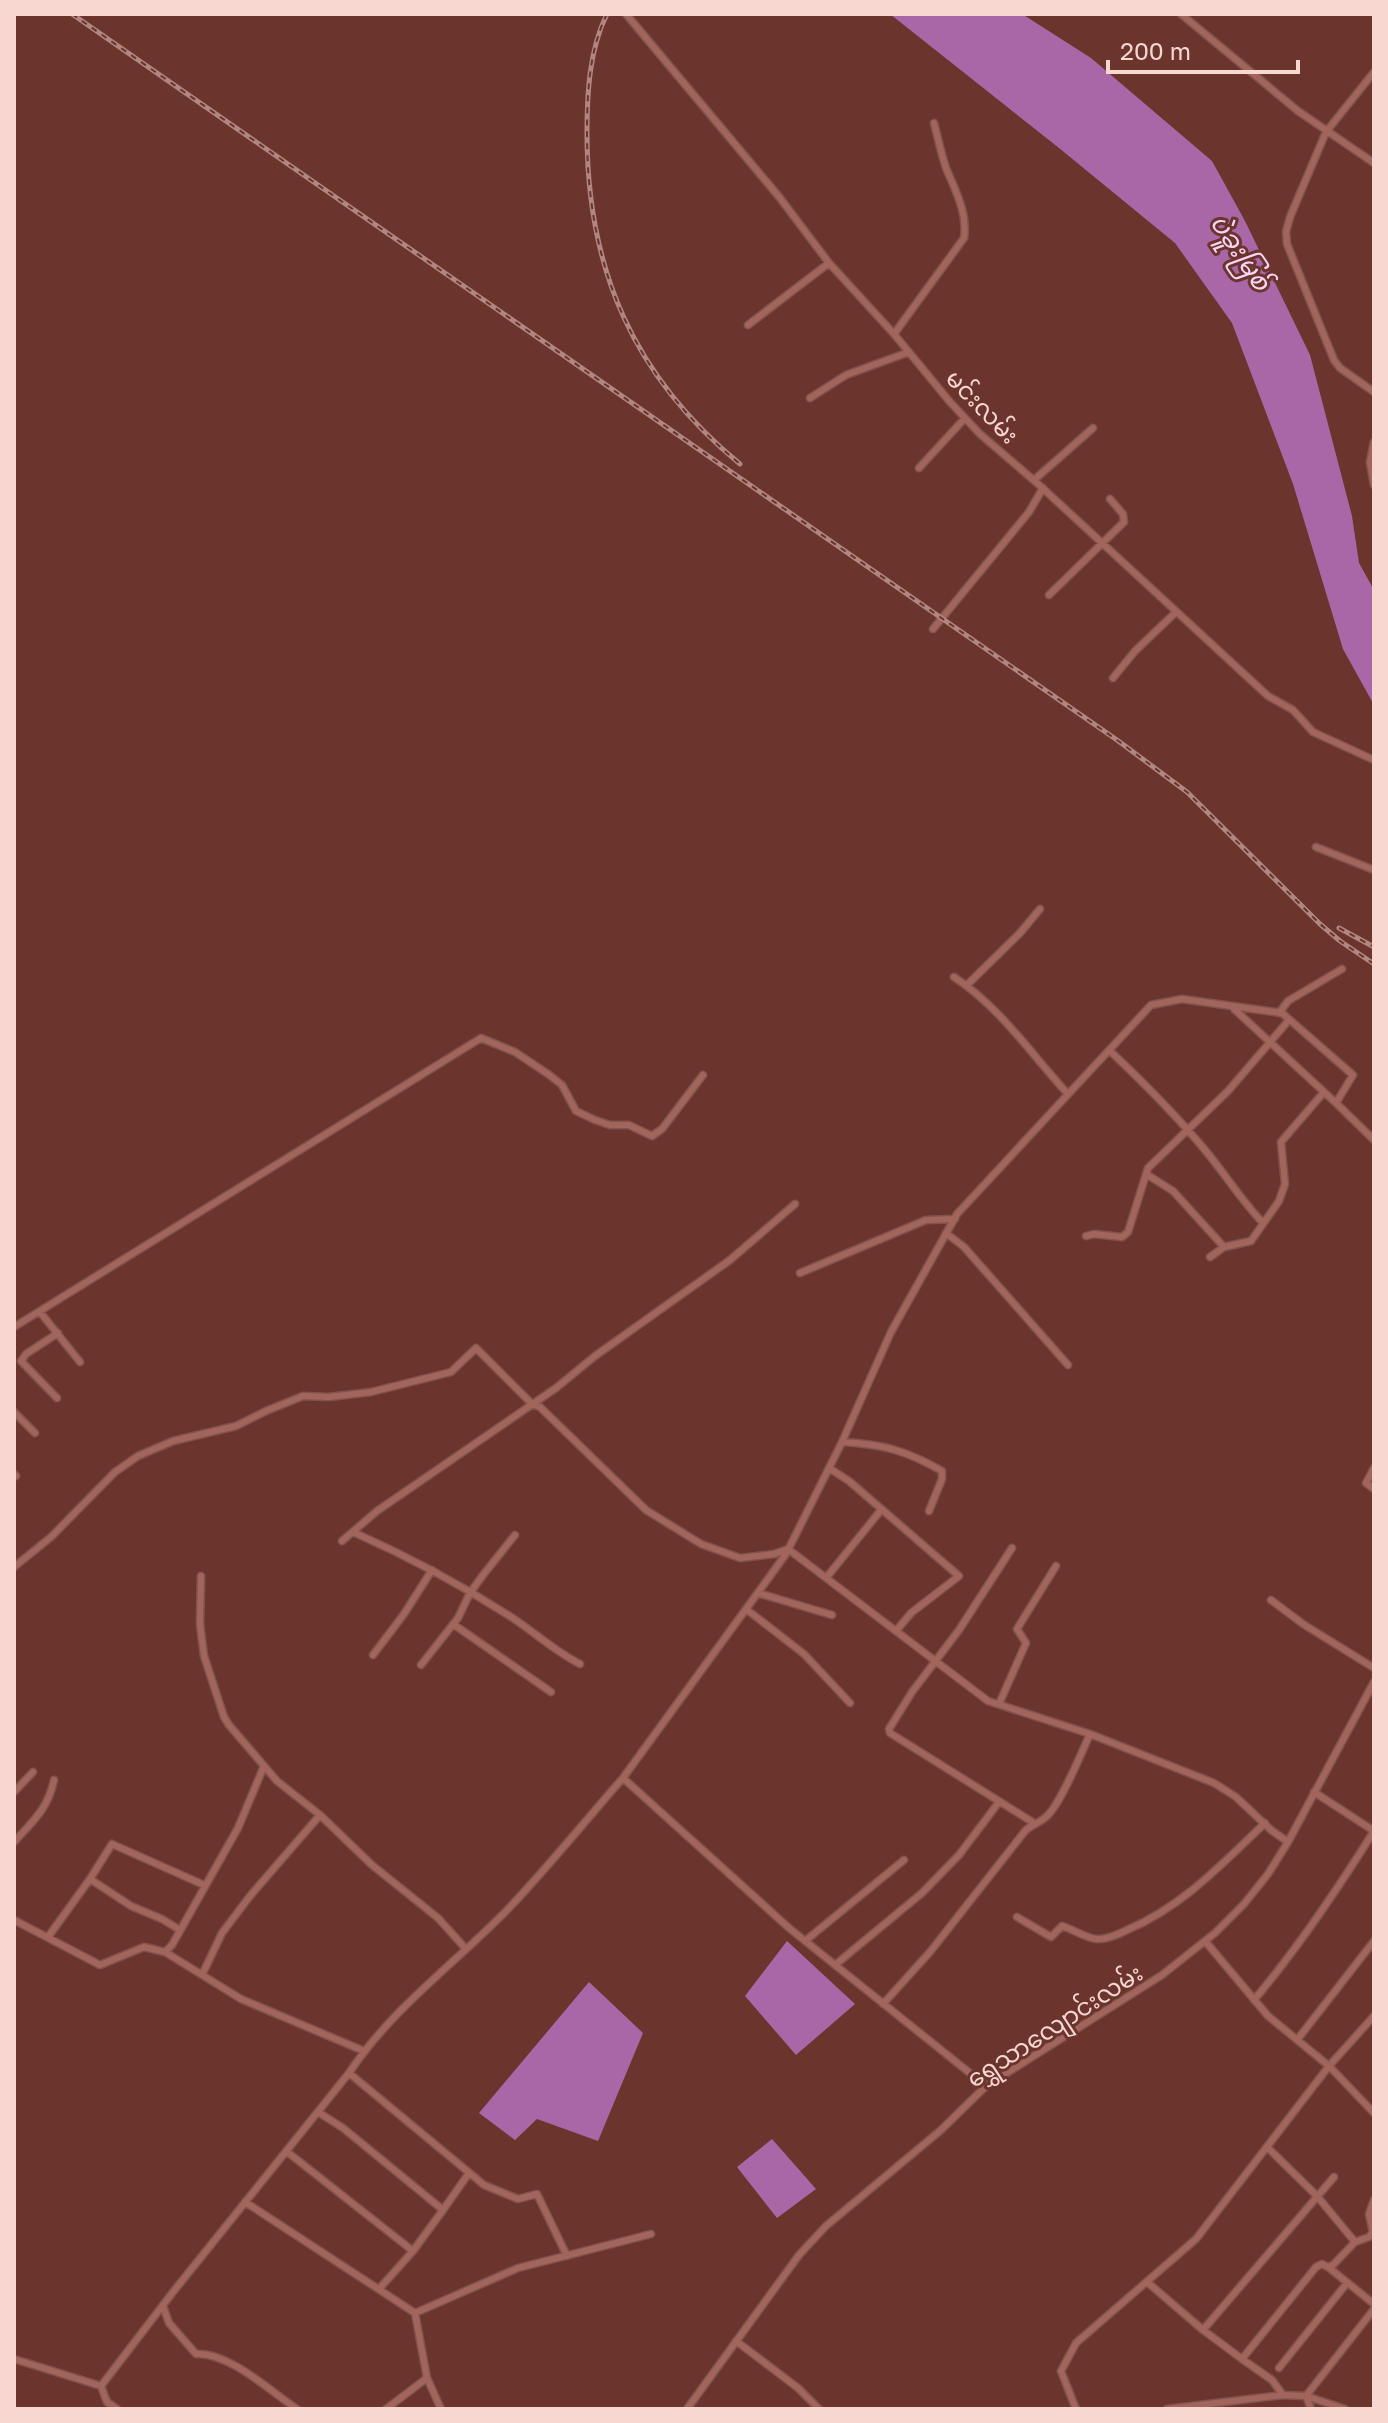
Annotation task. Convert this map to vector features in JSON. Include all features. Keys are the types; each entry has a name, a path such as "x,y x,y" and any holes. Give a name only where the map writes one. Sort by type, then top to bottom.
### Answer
{"street":[{"name":"မင်းလမ်း","path":"626,14 780,198 829,263 965,418 1268,696 1293,710 1313,732 1374,760"},
{"path":"1181,14 1326,132 1374,163"},
{"path":"1374,72 1326,132 1286,232 1287,244 1334,360 1340,368 1374,392"},
{"path":"894,334 964,238 962,208 934,123"},
{"path":"748,325 829,263"},
{"path":"810,398 846,375 909,352"},
{"path":"919,468 965,418"},
{"path":"1034,480 1093,428"},
{"path":"1374,442 1370,462 1374,485"},
{"path":"933,629 1029,512 1043,488"},
{"path":"1049,595 1125,519 1110,499"},
{"path":"1113,678 1135,651 1176,612"},
{"path":"1316,847 1374,870"},
{"path":"967,985 1040,909"},
{"path":"1279,1013 1288,1001 1342,969"},
{"path":"954,977 967,985 1021,1037 1068,1094"},
{"path":"101,2386 364,2051 395,2017 510,1907 623,1778 788,1549 842,1442 891,1332 955,1219 1151,1005 1182,999 1279,1013 1353,1075 1336,1103"},
{"path":"1233,1008 1374,1140"},
{"path":"1086,1236 1122,1237 1128,1232 1146,1174 1156,1157 1217,1102 1289,1020"},
{"path":"14,1327 481,1038 515,1052 548,1074 562,1085 576,1111 610,1125 629,1125 652,1136 662,1129 703,1075"},
{"path":"1109,1050 1187,1129 1263,1223"},
{"path":"1210,1257 1224,1247 1251,1241 1279,1201 1285,1184 1281,1142 1324,1092"},
{"path":"1146,1174 1173,1191 1224,1247"},
{"path":"342,1541 377,1511 556,1388 595,1356 730,1260 795,1204"},
{"path":"800,1273 926,1220 955,1219"},
{"path":"946,1233 964,1247 1068,1365"},
{"path":"40,1312 80,1362"},
{"path":"57,1398 18,1360 58,1333"},
{"path":"14,1567 51,1537 115,1472 138,1456 173,1441 236,1426 303,1396 329,1397 371,1392 451,1372 476,1348 646,1510 701,1544 740,1558 788,1549"},
{"path":"14,1412 35,1433"},
{"path":"842,1442 887,1447 942,1471 942,1479 929,1511"},
{"path":"829,1468 849,1481 959,1576 911,1613 896,1631"},
{"path":"1374,1468 1366,1480 1374,1489"},
{"path":"826,1578 881,1510"},
{"path":"353,1532 432,1570 508,1615 580,1664"},
{"path":"421,1665 453,1624 470,1593 515,1535"},
{"path":"1012,1548 889,1729 890,1733 1034,1823"},
{"path":"788,1549 988,1701 1090,1734 1214,1783 1236,1797 1288,1842"},
{"path":"999,1704 1026,1643 1017,1629 1056,1566"},
{"path":"373,1655 432,1570"},
{"path":"201,1576 200,1624 204,1656 224,1717 277,1781 320,1815 372,1865 438,1918 466,1949"},
{"path":"758,1593 832,1615"},
{"path":"1271,1600 1374,1668"},
{"path":"746,1609 804,1654 850,1703"},
{"path":"453,1624 551,1692"},
{"name":"ရွှေသာလျောင်းလမ်း","path":"689,2408 799,2255 826,2226 941,2130 986,2086 1162,1975 1205,1941 1244,1904 1288,1842 1374,1682"},
{"path":"883,2004 930,1952 1034,1823 1048,1815 1068,1782 1090,1734"},
{"path":"165,1952 172,1945 238,1828 264,1766"},
{"path":"14,1792 33,1772"},
{"path":"623,1778 805,1941 986,2086"},
{"path":"14,1842 33,1823 50,1798 54,1780"},
{"path":"1254,2000 1289,1959 1374,1831 1314,1792"},
{"path":"835,1965 922,1893 959,1855 999,1802"},
{"path":"202,1975 222,1933 320,1815"},
{"path":"1017,1917 1051,1937 1062,1926 1097,1939 1113,1936 1171,1908 1199,1886 1265,1823"},
{"path":"48,1937 112,1844 204,1885"},
{"path":"805,1941 904,1860"},
{"path":"90,1879 131,1906 180,1930"},
{"path":"14,1920 100,1965 144,1947 165,1952 241,1999 364,2051"},
{"path":"1205,1941 1268,2016 1329,2066 1374,2113"},
{"path":"1297,2040 1374,1941"},
{"path":"1076,2409 1061,2371 1076,2343 1196,2239 1329,2066 1374,2016"},
{"path":"349,2073 484,2185 518,2199 537,2194 567,2256"},
{"path":"318,2112 343,2128 443,2210"},
{"path":"1267,2147 1317,2196 1355,2242"},
{"path":"286,2151 413,2251"},
{"path":"379,2289 413,2251 469,2173"},
{"path":"1203,2330 1334,2177"},
{"path":"1328,2267 1355,2242 1369,2237 1373,2232 1369,2214 1374,2200"},
{"path":"245,2202 415,2313 427,2378 441,2409"},
{"path":"415,2313 518,2268 651,2234"},
{"path":"1242,2359 1316,2267 1322,2264 1328,2267 1374,2306 1306,2396"},
{"path":"1147,2282 1203,2330 1272,2380 1283,2395"},
{"path":"1279,2368 1347,2283"},
{"path":"163,2306 169,2323 196,2354 206,2353 233,2365 297,2409"},
{"path":"736,2341 798,2388 819,2409"},
{"path":"14,2359 101,2386"},
{"path":"386,2409 427,2378"},
{"path":"101,2386 107,2402 117,2409"},
{"path":"1167,2409 1205,2407 1283,2395 1306,2396 1345,2409"},
{"path":"1306,2396 1311,2409"},
{"path":"1261,2398 1265,2409"}],"water":[{"name":"ပဲခူးမြစ်","path":"890,14 1022,14 1091,58 1212,161 1245,221 1310,355 1352,516 1359,563 1374,590 1374,705 1343,649 1293,484 1232,323 1175,243"},
{"path":"787,1941 855,2004 796,2055 745,1996"},
{"path":"589,1982 643,2033 598,2141 537,2119 515,2140 479,2113"},
{"path":"772,2139 816,2189 777,2218 737,2167"}],"railway":[{"path":"72,14 1117,740 1187,792 1320,924 1374,964"},
{"path":"607,14 593,57 587,133 589,183 607,275 645,357 671,395 740,464"},
{"path":"1339,928 1374,947"}]}
